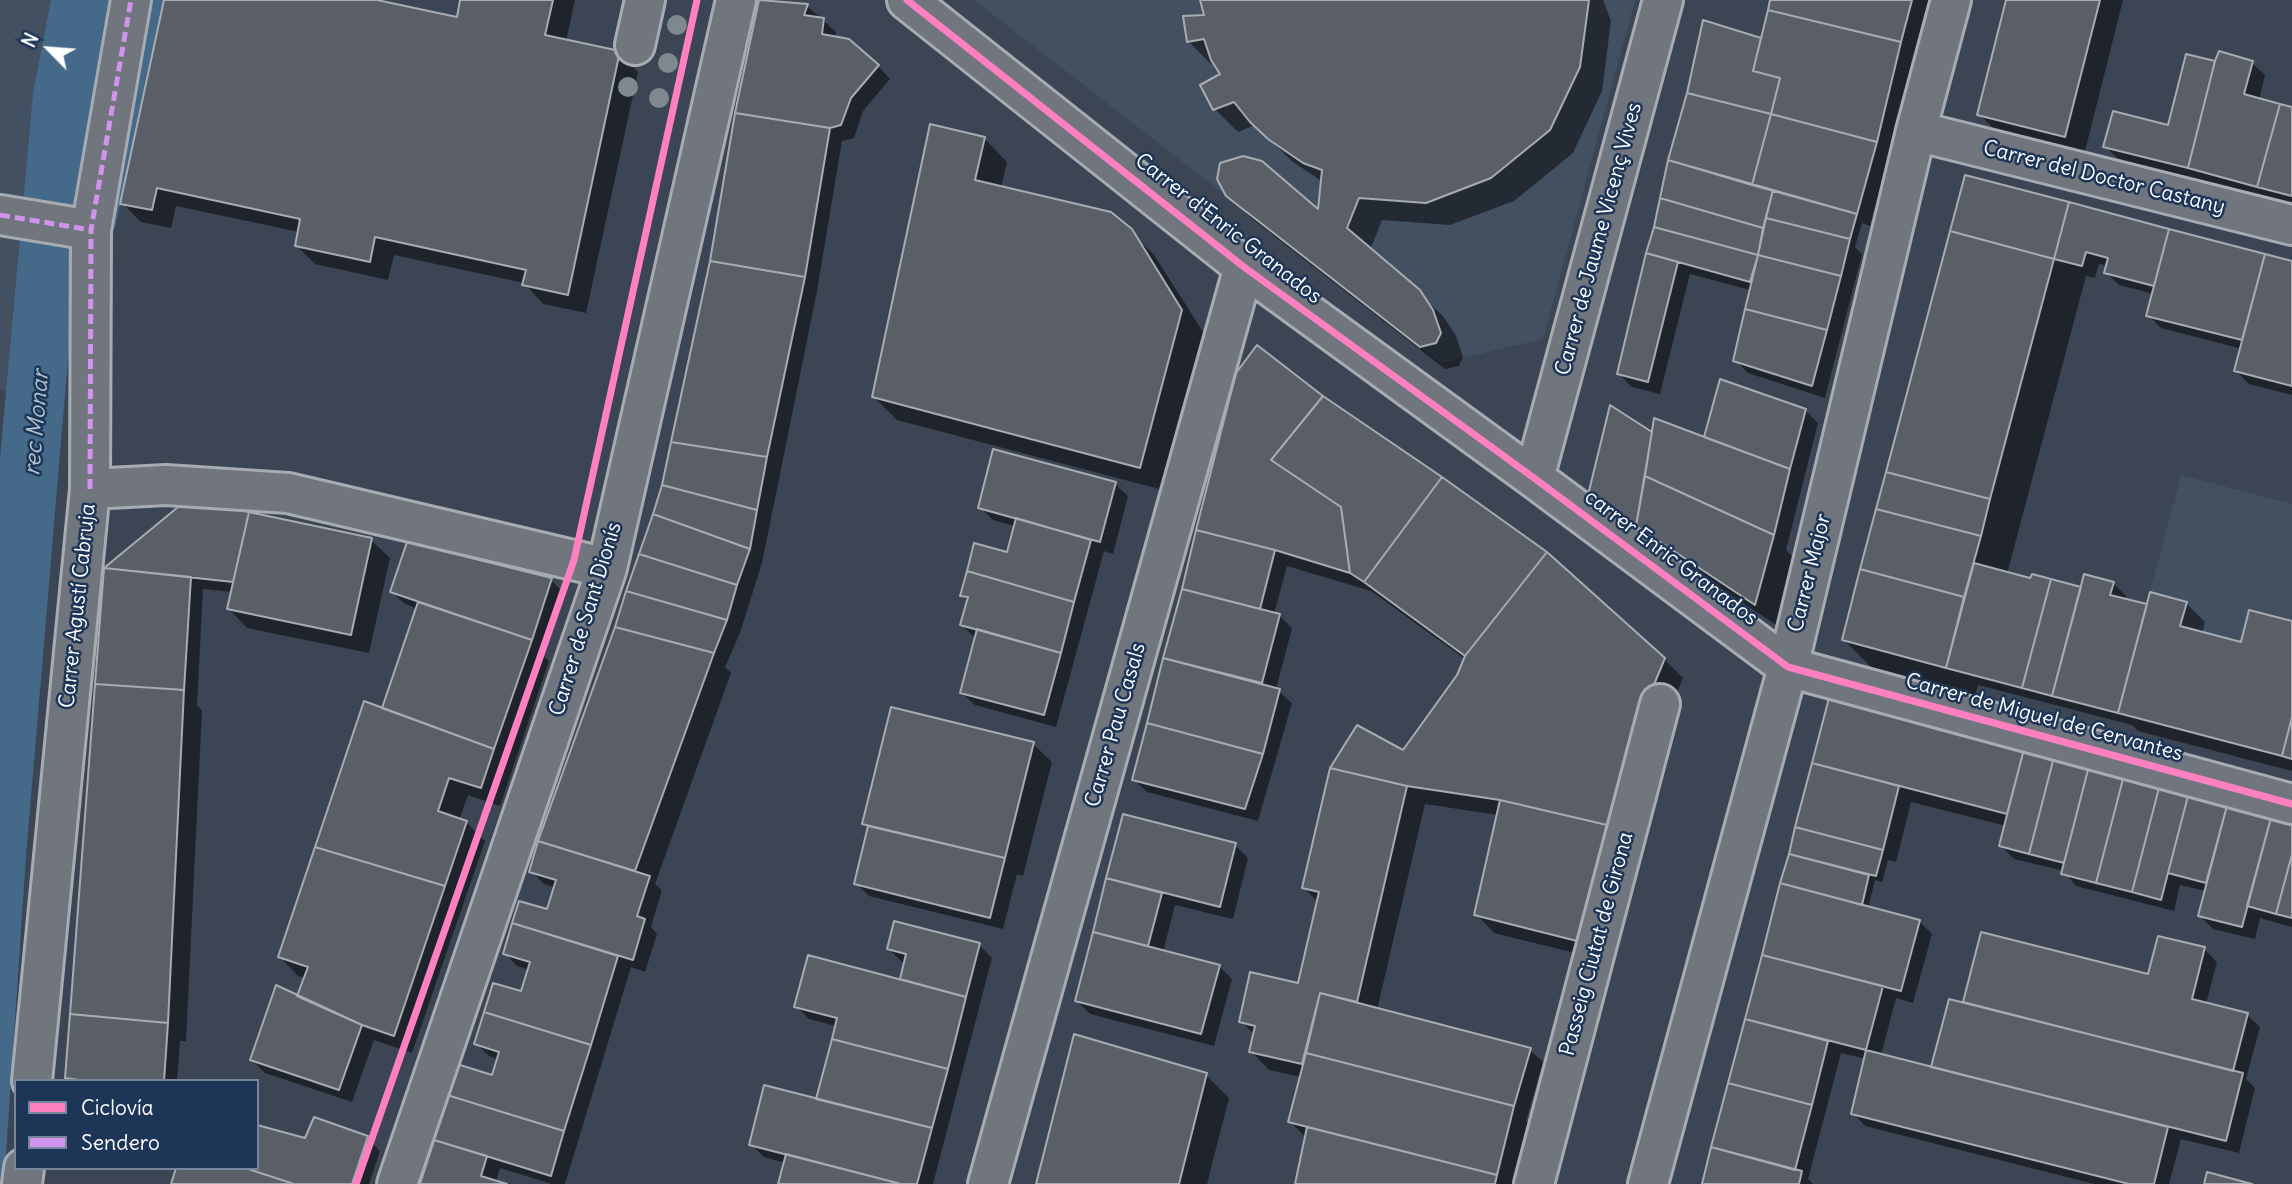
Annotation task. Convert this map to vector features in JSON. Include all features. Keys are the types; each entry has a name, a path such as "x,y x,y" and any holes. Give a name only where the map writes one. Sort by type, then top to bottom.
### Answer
{"street":[{"path":"90,489 91,230 131,0"},
{"path":"635,45 645,0"},
{"name":"Carrer de Sant Dionís","path":"397,1184 607,568 736,0"},
{"name":"Carrer d'Enric Granados","path":"908,0 1244,267 1534,478"},
{"name":"Carrer de Jaume Vicenç Vives","path":"1534,478 1663,0"},
{"name":"Carrer Major","path":"1647,1184 1788,667 1916,131 1951,0"},
{"name":"Carrer del Doctor Castany","path":"1916,131 2292,225"},
{"path":"3,216 91,230"},
{"name":"Carrer Pau Casals","path":"988,1184 1244,267"},
{"name":"carrer Enric Granados","path":"1534,478 1788,667"},
{"name":"Carrer Agustí Cabruja","path":"32,1079 90,489 166,485 288,493 607,568"},
{"name":"Carrer de Miguel de Cervantes","path":"1788,667 2292,804"},
{"name":"Passeig Ciutat de Girona","path":"1534,1184 1660,704"}],"shaded area":[{"path":"0,0 51,0 33,92 6,391 0,389"},
{"path":"974,0 1635,0 1543,339 1442,363"},
{"path":"2181,475 2292,504 2292,717 2282,756 2118,713"}],"water":[{"name":"rec Monar","path":"51,0 164,0 115,228 77,253 26,856 4,1184 0,1184 0,458 33,92"}],"building":[{"path":"164,0 377,0 457,17 460,0 553,0 545,35 620,51 568,295 522,285 526,270 375,237 370,262 295,246 300,219 157,188 152,210 120,204"},
{"path":"759,0 808,4 804,15 824,18 822,34 849,39 879,65 851,98 841,125 830,128 735,113"},
{"path":"1200,0 1589,0 1580,67 1550,130 1491,178 1426,203 1359,198 1347,228 1420,290 1433,310 1441,333 1436,343 1420,347 1226,196 1217,179 1220,163 1243,156 1262,161 1318,209 1322,170 1303,163 1268,139 1234,102 1213,110 1200,85 1220,74 1211,60 1204,39 1187,42 1183,16 1204,15"},
{"path":"1770,0 1912,0 1901,42 1768,10"},
{"path":"2006,0 2100,0 2065,137 1977,115"},
{"path":"1768,10 1901,42 1877,142 1771,114 1780,78 1753,71"},
{"path":"1703,20 1761,38 1753,71 1780,78 1771,114 1687,93"},
{"path":"2219,51 2253,61 2244,94 2280,104 2257,187 2188,168"},
{"path":"2186,54 2215,61 2188,168 2103,147 2113,111 2168,125"},
{"path":"1687,93 1771,114 1752,185 1668,160"},
{"path":"2280,104 2292,107 2292,196 2257,187"},
{"path":"735,113 830,128 805,277 710,261"},
{"path":"1771,114 1877,142 1857,214 1752,185"},
{"path":"930,124 985,137 975,180 1111,212 1132,229 1182,310 1140,468 872,397"},
{"path":"1668,160 1773,190 1763,228 1660,198"},
{"path":"1965,175 2069,202 2054,259 1950,231"},
{"path":"1773,190 1857,214 1850,239 1766,218"},
{"path":"1660,198 1763,228 1758,255 1654,227"},
{"path":"2069,202 2169,229 2154,286 2104,273 2108,258 2086,252 2082,266 2054,259"},
{"path":"1766,218 1850,239 1841,276 1758,255"},
{"path":"1654,227 1758,255 1750,282 1646,253"},
{"path":"2169,229 2265,254 2242,340 2146,316"},
{"path":"1950,231 2054,259 1990,499 1886,472"},
{"path":"1646,253 1678,262 1648,382 1617,374"},
{"path":"2265,254 2292,261 2292,386 2234,371"},
{"path":"1758,255 1841,276 1827,330 1745,309"},
{"path":"710,261 805,277 767,457 671,442"},
{"path":"1745,309 1827,330 1812,386 1733,361"},
{"path":"1257,345 1323,396 1271,460 1341,507 1350,573 1196,530 1236,373"},
{"path":"1720,379 1806,409 1790,469 1704,437"},
{"path":"1323,396 1442,477 1364,582 1350,573 1341,507 1271,460"},
{"path":"1610,405 1652,432 1636,526 1588,495"},
{"path":"1654,418 1790,469 1774,535 1645,476"},
{"path":"671,442 767,457 757,510 662,485"},
{"path":"993,449 1116,482 1100,542 978,508"},
{"path":"1886,472 1990,499 1981,536 1876,509"},
{"path":"1645,476 1774,535 1755,605 1636,526"},
{"path":"1442,477 1547,552 1465,656 1364,582"},
{"path":"662,485 757,510 750,549 653,514"},
{"path":"189,498 249,512 233,582 104,568"},
{"path":"1876,509 1981,536 1964,597 1860,569"},
{"path":"249,512 372,538 351,635 227,609"},
{"path":"653,514 750,549 737,585 639,554"},
{"path":"1016,518 1091,540 1074,602 967,571 974,543 1007,552"},
{"path":"1196,530 1275,550 1260,609 1182,589"},
{"path":"407,542 552,578 532,640 390,592"},
{"path":"1547,552 1665,658 1637,726 1607,825 1500,800 1407,786 1330,768 1357,725 1403,750 1457,675 1465,656"},
{"path":"639,554 737,585 727,620 626,591"},
{"path":"1974,563 2030,578 2032,574 2051,579 2022,688 1946,668"},
{"path":"104,568 191,577 184,690 95,684"},
{"path":"1860,569 1964,597 1946,668 1842,640"},
{"path":"967,571 1074,602 1061,653 960,625 968,597 960,596"},
{"path":"2084,574 2114,582 2110,595 2147,604 2118,713 2052,696"},
{"path":"2051,579 2081,587 2052,696 2022,688"},
{"path":"1182,589 1280,614 1262,683 1163,658"},
{"path":"626,591 727,620 714,653 615,627"},
{"path":"2150,592 2187,602 2180,626 2241,642 2249,610 2292,621 2292,717 2282,756 2118,713"},
{"path":"418,602 532,640 494,749 382,708"},
{"path":"615,627 714,653 635,871 538,841"},
{"path":"977,629 1061,653 1044,715 960,693"},
{"path":"1163,658 1280,689 1263,754 1147,723"},
{"path":"95,684 184,690 168,1023 70,1014"},
{"path":"1829,698 2024,749 2007,814 1812,763"},
{"path":"364,701 494,749 481,788 449,778 438,811 467,821 445,886 315,847"},
{"path":"891,707 1034,742 1005,858 862,824"},
{"path":"2292,717 2292,759 2282,756"},
{"path":"1147,723 1263,754 1245,809 1132,780"},
{"path":"2024,749 2054,757 2029,854 1999,846"},
{"path":"2054,757 2089,766 2064,863 2029,854"},
{"path":"1812,763 1899,786 1883,850 1795,827"},
{"path":"2089,766 2124,775 2096,883 2061,874"},
{"path":"1330,768 1407,786 1357,1002 1320,993 1302,1064 1249,1052 1255,1026 1239,1022 1250,972 1298,983 1319,892 1302,888"},
{"path":"2124,775 2160,784 2132,892 2096,883"},
{"path":"2160,784 2189,792 2161,900 2132,892"},
{"path":"2189,792 2228,802 2206,883 2168,873"},
{"path":"1500,800 1607,825 1581,942 1474,915"},
{"path":"2228,802 2272,814 2242,927 2198,916"},
{"path":"1123,814 1236,843 1220,907 1106,878"},
{"path":"2272,814 2292,819 2292,854 2276,914 2247,906"},
{"path":"868,826 1005,858 990,918 854,884"},
{"path":"1795,827 1883,850 1876,876 1789,854"},
{"path":"538,841 650,876 637,916 645,919 633,960 512,923 519,901 547,909 556,880 529,872"},
{"path":"315,847 445,886 394,1036 297,996 308,967 278,957"},
{"path":"1789,854 1869,875 1862,905 1780,883"},
{"path":"2292,854 2292,918 2276,914"},
{"path":"1106,878 1162,893 1148,946 1093,932"},
{"path":"1780,883 1920,920 1901,991 1762,955"},
{"path":"894,921 980,943 966,997 900,979 906,954 887,949"},
{"path":"512,923 618,956 591,1045 484,1012 493,983 521,991 530,962 503,954"},
{"path":"1093,932 1220,965 1201,1034 1075,1001"},
{"path":"1981,932 2148,974 2158,936 2205,947 2192,999 2248,1013 2233,1071 1963,1002"},
{"path":"808,955 966,997 948,1069 832,1039 837,1018 794,1007"},
{"path":"1762,955 1883,986 1866,1050 1745,1019"},
{"path":"276,985 362,1025 339,1090 250,1060"},
{"path":"1320,993 1531,1048 1514,1106 1306,1053"},
{"path":"1949,999 2243,1073 2226,1141 1931,1067"},
{"path":"484,1012 591,1045 564,1131 447,1095 457,1064 492,1075 499,1052 474,1044"},
{"path":"70,1014 168,1023 164,1079 65,1078"},
{"path":"1745,1019 1828,1041 1812,1105 1728,1083"},
{"path":"1074,1034 1207,1073 1179,1184 1036,1184"},
{"path":"832,1039 948,1069 932,1128 816,1099"},
{"path":"1866,1050 2168,1127 2154,1184 2129,1184 1851,1114"},
{"path":"1306,1053 1514,1106 1497,1175 1288,1122"},
{"path":"1728,1083 1812,1105 1795,1170 1711,1147"},
{"path":"764,1085 932,1128 917,1184 901,1184 749,1145"},
{"path":"447,1095 564,1131 551,1176 434,1140"},
{"path":"314,1117 368,1136 352,1184 294,1184 251,1170 259,1170 259,1126 305,1138"},
{"path":"1307,1127 1497,1175 1495,1184 1295,1184"},
{"path":"434,1140 487,1156 481,1176 507,1184 420,1184"},
{"path":"1711,1147 1802,1171 1799,1184 1702,1184"},
{"path":"786,1154 901,1184 778,1184"},
{"path":"175,1170 251,1170 294,1184 171,1184"},
{"path":"2207,1172 2252,1184 2204,1184"}],"marked path":[{"path":"90,489 91,230 131,0"},
{"path":"0,215 91,230"}],"cycle path":[{"path":"356,1184 574,560 697,0"},
{"path":"907,0 1244,267 1788,667 2292,804"}]}
